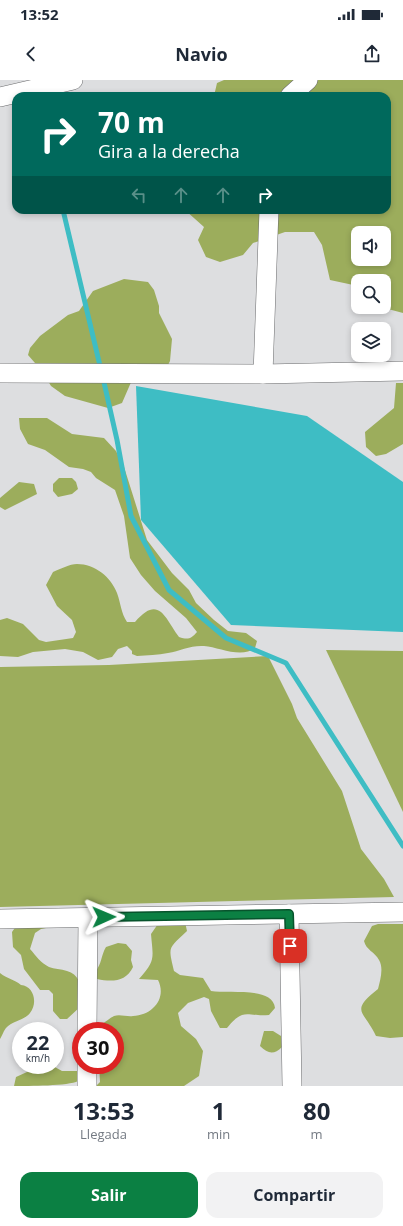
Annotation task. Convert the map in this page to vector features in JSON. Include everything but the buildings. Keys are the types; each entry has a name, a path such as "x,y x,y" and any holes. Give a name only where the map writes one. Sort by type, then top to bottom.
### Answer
{"street":[{"path":"294,92 308,80"},
{"path":"21,92 68,81"},
{"path":"263,374 268,214"},
{"path":"0,373 263,374 403,371"},
{"path":"0,919 403,912"},
{"path":"289,914 292,1086"},
{"path":"87,1022 88,918"},
{"path":"87,1074 87,1086"}],"green space":[{"path":"224,80 403,80 403,313 391,310 391,274 351,274 351,284 330,280 322,245 314,232 285,232 253,243 243,255 220,262 206,257 198,240 204,227 189,214 391,214 391,92 215,92 217,83"},
{"path":"124,279 148,282 154,290 159,306 159,313 172,339 170,361 166,369 132,380 122,403 108,408 65,396 51,386 42,371 28,355 30,348 40,336 68,315 79,311 93,291"},
{"path":"396,383 403,383 403,444 386,454 376,456 366,447 365,432 394,408"},
{"path":"19,418 47,418 72,434 104,438 116,451 124,467 147,540 172,573 189,590 196,603 228,631 246,633 257,641 255,648 243,652 230,652 199,646 164,654 137,656 132,654 132,651 127,646 118,649 112,657 98,660 83,652 65,649 33,652 18,657 0,656 0,620 7,618 23,624 39,640 46,642 73,638 76,632 72,620 57,606 46,585 53,572 74,564 90,566 102,572 111,582 117,593 122,612 127,622 135,622 143,614 150,610 156,609 161,612 179,637 189,638 197,632 186,618 155,591 141,575 130,558 124,516 115,490 96,478 91,472 69,467 45,450 28,444 20,429"},
{"path":"59,478 72,478 76,482 78,489 72,494 58,497 53,491 53,484"},
{"path":"19,482 34,484 37,494 5,510 0,507 0,498"},
{"path":"326,650 403,651 403,812"},
{"path":"268,656 292,704 297,718 342,791 361,849 384,879 394,897 0,907 0,667 109,665"},
{"path":"160,921 185,922 187,931 176,941 170,952 174,971 180,975 203,978 211,991 248,992 266,996 272,1001 275,1008 269,1015 242,1015 233,1021 227,1028 220,1028 211,1011 209,999 204,997 188,1003 178,1013 181,1026 196,1039 203,1051 199,1076 184,1086 96,1086 100,1082 100,1074 124,1074 124,1022 105,1022 114,1016 119,1015 140,1015 152,1009 159,999 161,993 158,980 139,979 151,963 153,954 151,934"},
{"path":"19,922 61,925 41,929 35,933 30,949 46,965 51,968 65,970 72,973 79,981 81,991 80,1007 67,1019 60,1019 53,1011 53,994 49,990 40,990 24,969 21,955 13,947 12,932"},
{"path":"378,924 403,924 403,1037 390,1038 376,1036 364,1016 361,1007 364,1002 378,989 381,978 380,963 364,941 372,926"},
{"path":"118,943 126,944 132,951 131,960 133,967 127,976 118,980 97,979 95,972 99,966 106,947"},
{"path":"0,973 5,977 29,988 32,992 34,1005 28,1015 16,1022 12,1022 12,1024 5,1029 0,1039"},
{"path":"264,1031 273,1031 281,1036 282,1047 274,1052 268,1052 263,1049 260,1046"},
{"path":"64,1071 72,1071 72,1074 77,1074 78,1081 57,1085 14,1086 16,1077 23,1074 64,1074"}],"water":[{"path":"136,386 307,416 403,482 403,632 231,625 141,520"}],"waterway":[{"path":"64,214 101,370"},
{"path":"103,378 117,440 131,516 169,590 226,638 286,663 403,846"}],"route":[{"path":"104,917 289,914 290,946"}]}
